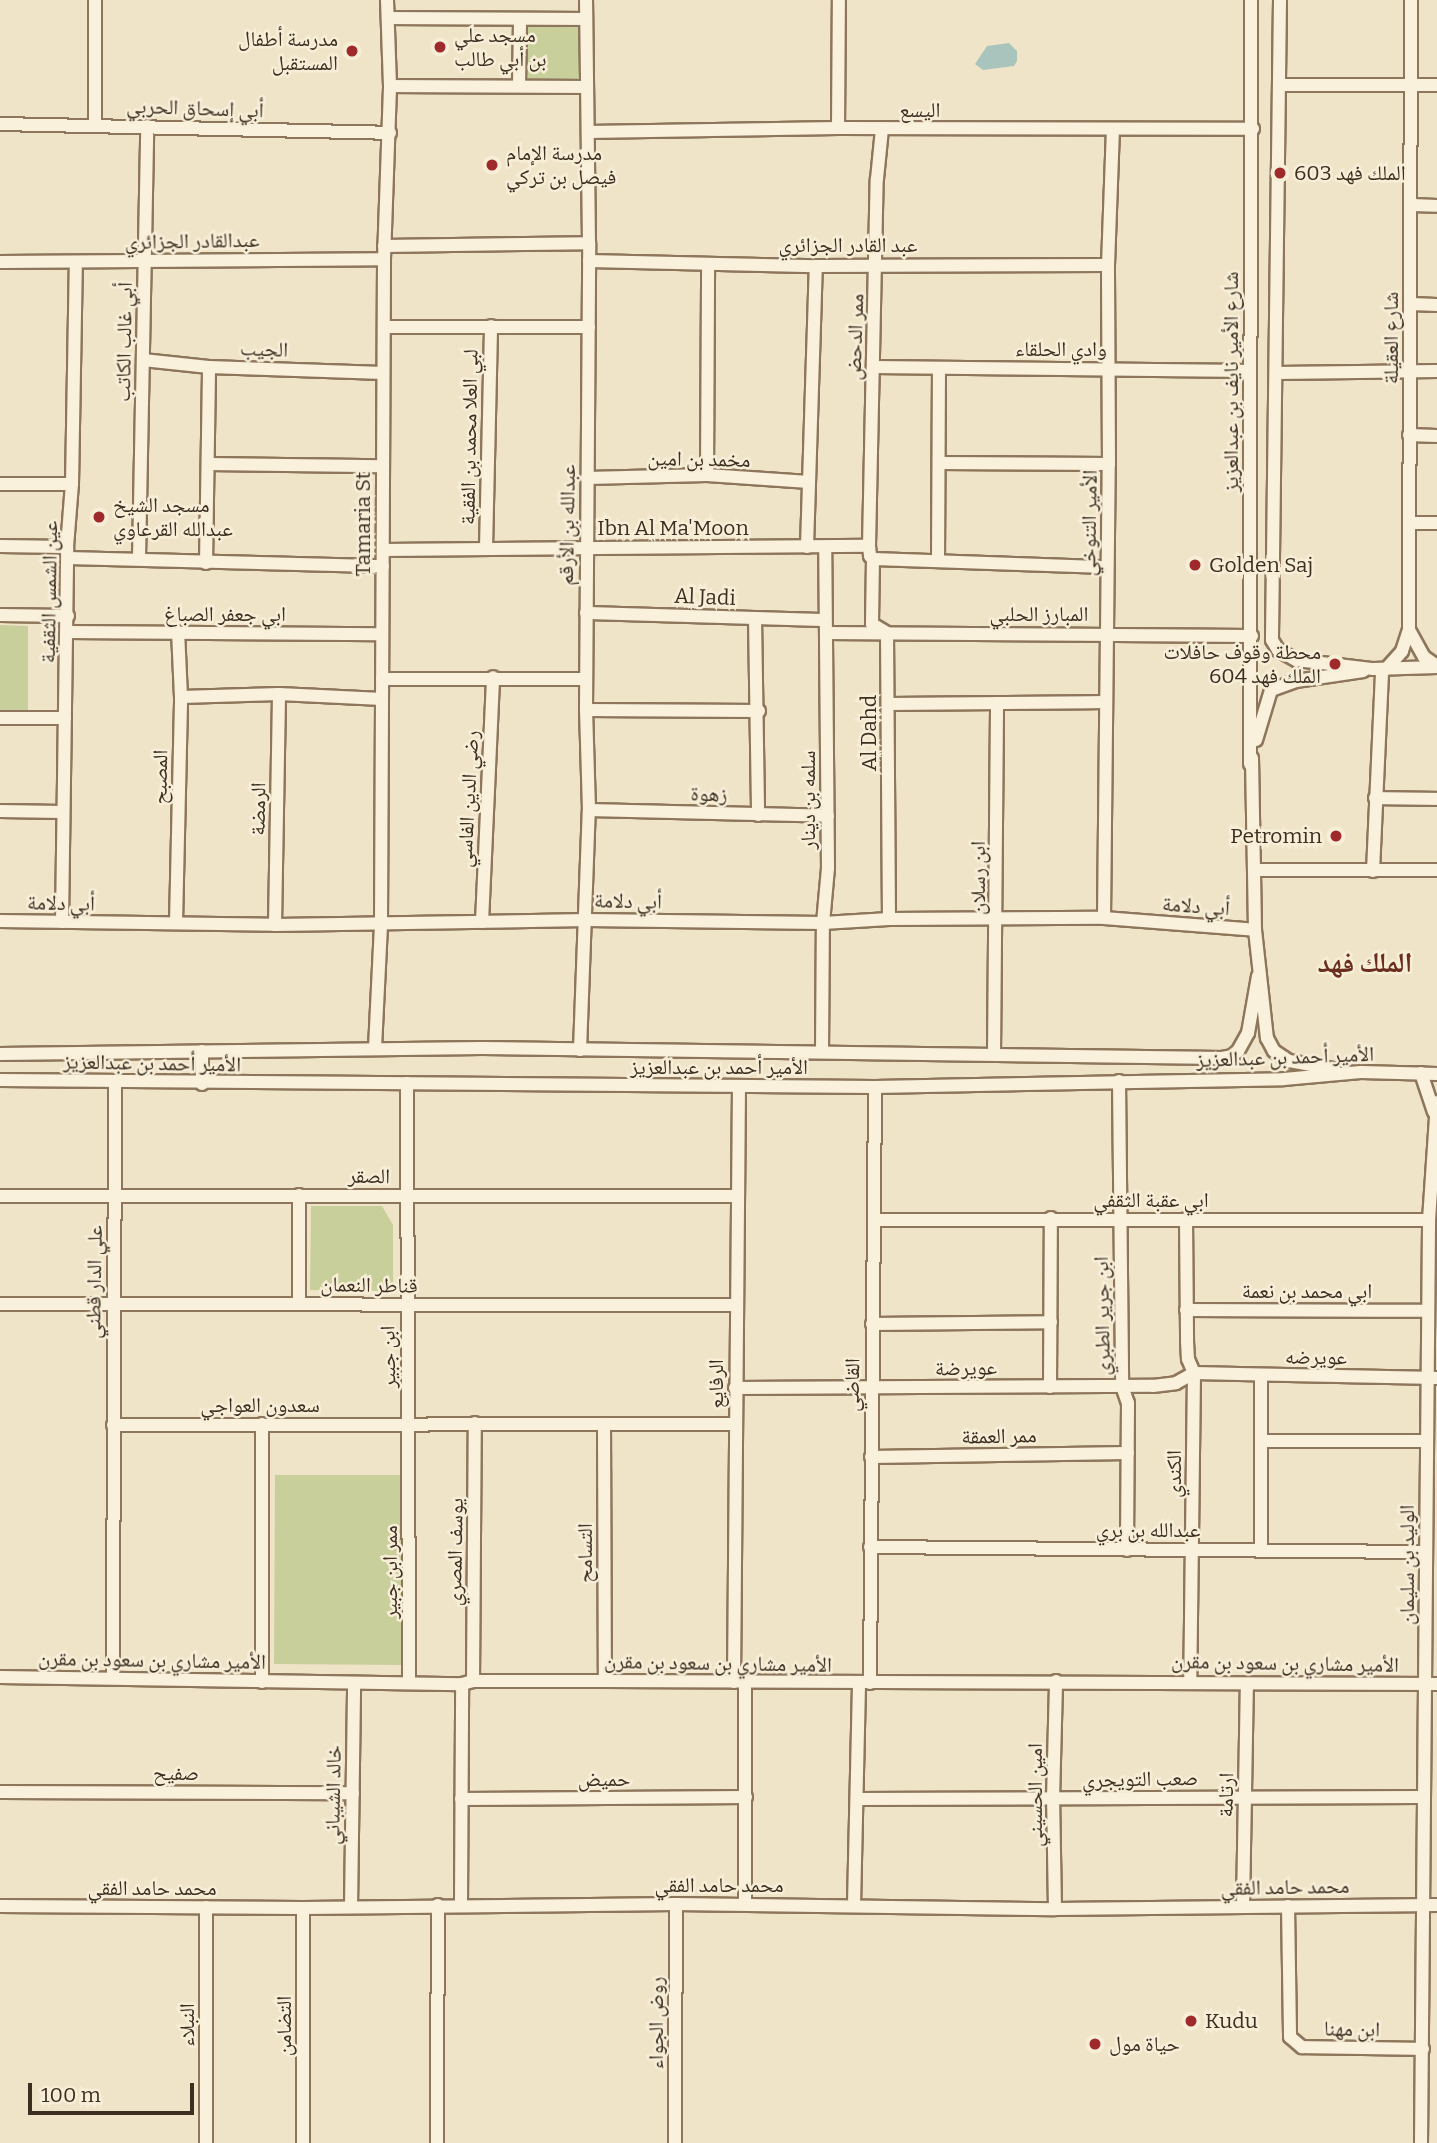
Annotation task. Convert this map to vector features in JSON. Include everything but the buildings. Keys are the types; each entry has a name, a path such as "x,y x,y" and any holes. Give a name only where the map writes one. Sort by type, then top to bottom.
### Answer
{"street":[{"path":"94,125 95,0"},
{"name":"Tamaria St","path":"375,1048 381,924 384,252 390,133 387,0"},
{"name":"عبدالله بن الأرقم","path":"580,1050 587,920 589,810 586,710 589,243 586,0"},
{"path":"838,128 839,0"},
{"name":"شارع الأمير نايف بن عبدالعزيز","path":"1250,764 1252,636 1249,371 1253,129 1251,0"},
{"name":"شارع الأمير نايف بن عبدالعزيز","path":"1280,0 1277,373 1270,633 1276,647 1296,660 1380,669"},
{"name":"شارع العقيلة","path":"1380,669 1402,651 1409,630 1411,0"},
{"path":"388,18 586,19"},
{"path":"519,86 520,19"},
{"path":"1281,85 1437,85"},
{"path":"390,86 586,87"},
{"name":"أبي إسحاق الحربي","path":"0,124 390,133"},
{"name":"أبي غالب الكاتب","path":"139,558 147,126"},
{"name":"اليسع","path":"588,132 838,128 1253,129"},
{"name":"ممر الدحض","path":"871,554 877,179 882,129"},
{"name":"الأمير التنوخي","path":"1104,918 1108,633 1108,265 1113,129"},
{"path":"1412,205 1437,206"},
{"name":"عبدالقادر الجزائري","path":"0,262 144,260 589,243"},
{"name":"عبد القادر الجزائري","path":"589,261 816,266 1108,265"},
{"name":"عين الشمس الثقفية","path":"62,922 67,552 72,484 76,262"},
{"path":"707,475 708,265"},
{"path":"807,547 816,266"},
{"path":"1411,304 1437,305"},
{"name":"لبي العلا محمد بن الفقية","path":"486,549 491,326"},
{"path":"384,327 589,327"},
{"name":"الجيب","path":"143,360 209,367 383,373"},
{"path":"206,563 209,367"},
{"name":"وادي الحلقاء","path":"873,367 1249,371"},
{"path":"937,560 939,368"},
{"path":"1277,373 1437,371"},
{"path":"1409,436 1437,436"},
{"path":"940,463 1109,464"},
{"path":"208,464 383,466"},
{"name":"مخمد بن امين","path":"587,478 707,475 809,482"},
{"path":"0,484 72,484"},
{"path":"1409,523 1437,523"},
{"path":"0,546 206,563 383,566"},
{"name":"Ibn Al Ma'Moon","path":"383,550 807,547 937,560 1107,567"},
{"name":"سلمه بن دينار","path":"822,1052 823,923 828,816 825,548"},
{"name":"Al Dahd","path":"871,554 872,624 887,633 888,919"},
{"name":"Al Jadi","path":"586,613 755,618 825,626"},
{"path":"0,615 68,616"},
{"path":"755,618 758,815"},
{"name":"المبارز الحلبي","path":"825,626 887,633 1252,636"},
{"path":"1409,630 1424,657 1437,666"},
{"name":"ابي جعفر الصباغ","path":"68,632 382,634"},
{"name":"المصبح","path":"176,923 181,696 178,632"},
{"path":"1361,1072 1289,1061 1274,1051 1267,1038 1255,930 1250,764 1265,702 1271,690 1296,681 1380,669 1437,666"},
{"path":"1373,871 1380,669"},
{"name":"رضي الدين الفاسي","path":"482,922 493,677"},
{"path":"382,679 586,679"},
{"path":"181,696 279,694 382,699"},
{"name":"الرمضة","path":"275,925 279,694"},
{"path":"889,704 1105,702"},
{"name":"ابن رسلان","path":"994,1054 998,703"},
{"path":"586,710 758,711"},
{"path":"0,718 65,718"},
{"path":"1375,798 1437,799"},
{"name":"زهوة","path":"589,810 828,816"},
{"path":"0,811 62,811"},
{"path":"1255,870 1437,870"},
{"name":"أبي دلامة","path":"0,921 275,925 587,920 823,923 888,919 1104,918 1255,930"},
{"name":"الأمير أحمد بن عبدالعزيز","path":"0,1054 375,1048 1222,1058 1232,1056 1238,1051 1248,1033 1258,976"},
{"path":"202,1051 202,1084"},
{"name":"الأمير أحمد بن عبدالعزيز","path":"0,1080 202,1084 875,1087 1284,1080 1361,1072 1437,1073"},
{"name":"الوليد بن سليمان","path":"1421,1073 1436,1108 1429,1220 1428,1311 1432,1378 1427,1441 1426,1552 1432,1684 1422,1797 1421,2143"},
{"name":"ابن جرير الطبري","path":"1119,1081 1122,1386 1128,1404 1127,1549"},
{"name":"علي الدار قطني","path":"113,1677 115,1083"},
{"name":"ابن جبير","path":"407,1083 405,1196 410,1462"},
{"name":"الرفايع","path":"739,1087 735,1388 740,1682 746,1797 746,1904"},
{"name":"القاضي","path":"854,1905 870,1547 875,1087"},
{"path":"299,1195 299,1303"},
{"name":"الصقر","path":"0,1196 738,1196"},
{"path":"1050,1387 1051,1218"},
{"name":"الكندي","path":"1186,1219 1188,1359 1194,1373 1190,1681"},
{"name":"ابي عقبة الثقفي","path":"874,1220 1429,1220"},
{"name":"قناطر النعمان","path":"0,1304 737,1305"},
{"name":"ابي محمد بن نعمة","path":"1186,1310 1428,1311"},
{"path":"872,1324 1051,1322"},
{"name":"عويرضة","path":"735,1388 1122,1386 1176,1382 1194,1373"},
{"name":"عويرضه","path":"1194,1373 1432,1378"},
{"path":"1261,1375 1261,1550"},
{"name":"يوسف المصري","path":"461,1905 461,1799 468,1683 475,1423"},
{"path":"262,1424 262,1682"},
{"name":"سعدون العواجي","path":"113,1425 736,1424"},
{"name":"التسامح","path":"604,1425 605,1681"},
{"path":"1262,1441 1427,1441"},
{"name":"ممر العمقة","path":"871,1457 1128,1453"},
{"name":"ممر ابن جبير","path":"410,1462 410,1682"},
{"name":"عبدالله بن بري","path":"870,1547 1426,1552"},
{"name":"الأمير مشاري بن سعود بن مقرن","path":"0,1677 354,1683 1190,1681 1247,1684 1432,1684"},
{"name":"امين الحسيني","path":"1055,1909 1053,1799 1056,1681"},
{"name":"خالد الشيباني","path":"351,1907 354,1683"},
{"name":"ارتامة","path":"1243,1907 1247,1684"},
{"name":"صفيح","path":"0,1792 353,1793"},
{"name":"حميض","path":"461,1799 746,1797"},
{"name":"صعب التويجري","path":"858,1799 1422,1797"},
{"name":"روض الجواء","path":"675,2143 676,1904"},
{"name":"محمد حامد الفقي","path":"0,1906 303,1908 746,1904 1055,1909 1437,1905"},
{"path":"437,2143 438,1905"},
{"name":"ابن مهنا","path":"1287,1906 1290,2036 1301,2047 1423,2049"},
{"name":"النبلاء","path":"206,1907 206,2143"},
{"name":"التضامن","path":"303,1908 303,2143"}],"green space":[{"path":"528,22 581,23 580,77 573,82 527,82"},
{"path":"0,625 28,626 28,713 0,713"},
{"path":"311,1206 382,1206 393,1225 393,1291 310,1290"},
{"path":"275,1475 404,1475 403,1665 274,1664"}],"water":[{"path":"1009,43 1017,51 1014,66 983,70 975,64 987,46"}],"place":[{"name":"مسجد علي بن أبي طالب","path":"440,47"},
{"name":"مدرسة أطفال المستقبل","path":"352,51"},
{"name":"مدرسة الإمام فيصل بن تركي","path":"492,165"},
{"name":"الملك فهد 603","path":"1280,173"},
{"name":"مسجد الشيخ عبدالله القرعاوي","path":"99,517"},
{"name":"Golden Saj","path":"1195,565"},
{"name":"محطة وقوف حافلات الملك فهد 604","path":"1335,664"},
{"name":"Petromin","path":"1336,836"},
{"name":"Kudu","path":"1191,2021"},
{"name":"حياة مول","path":"1095,2044"}],"district":[{"name":"الملك فهد","path":"1365,963"}]}
